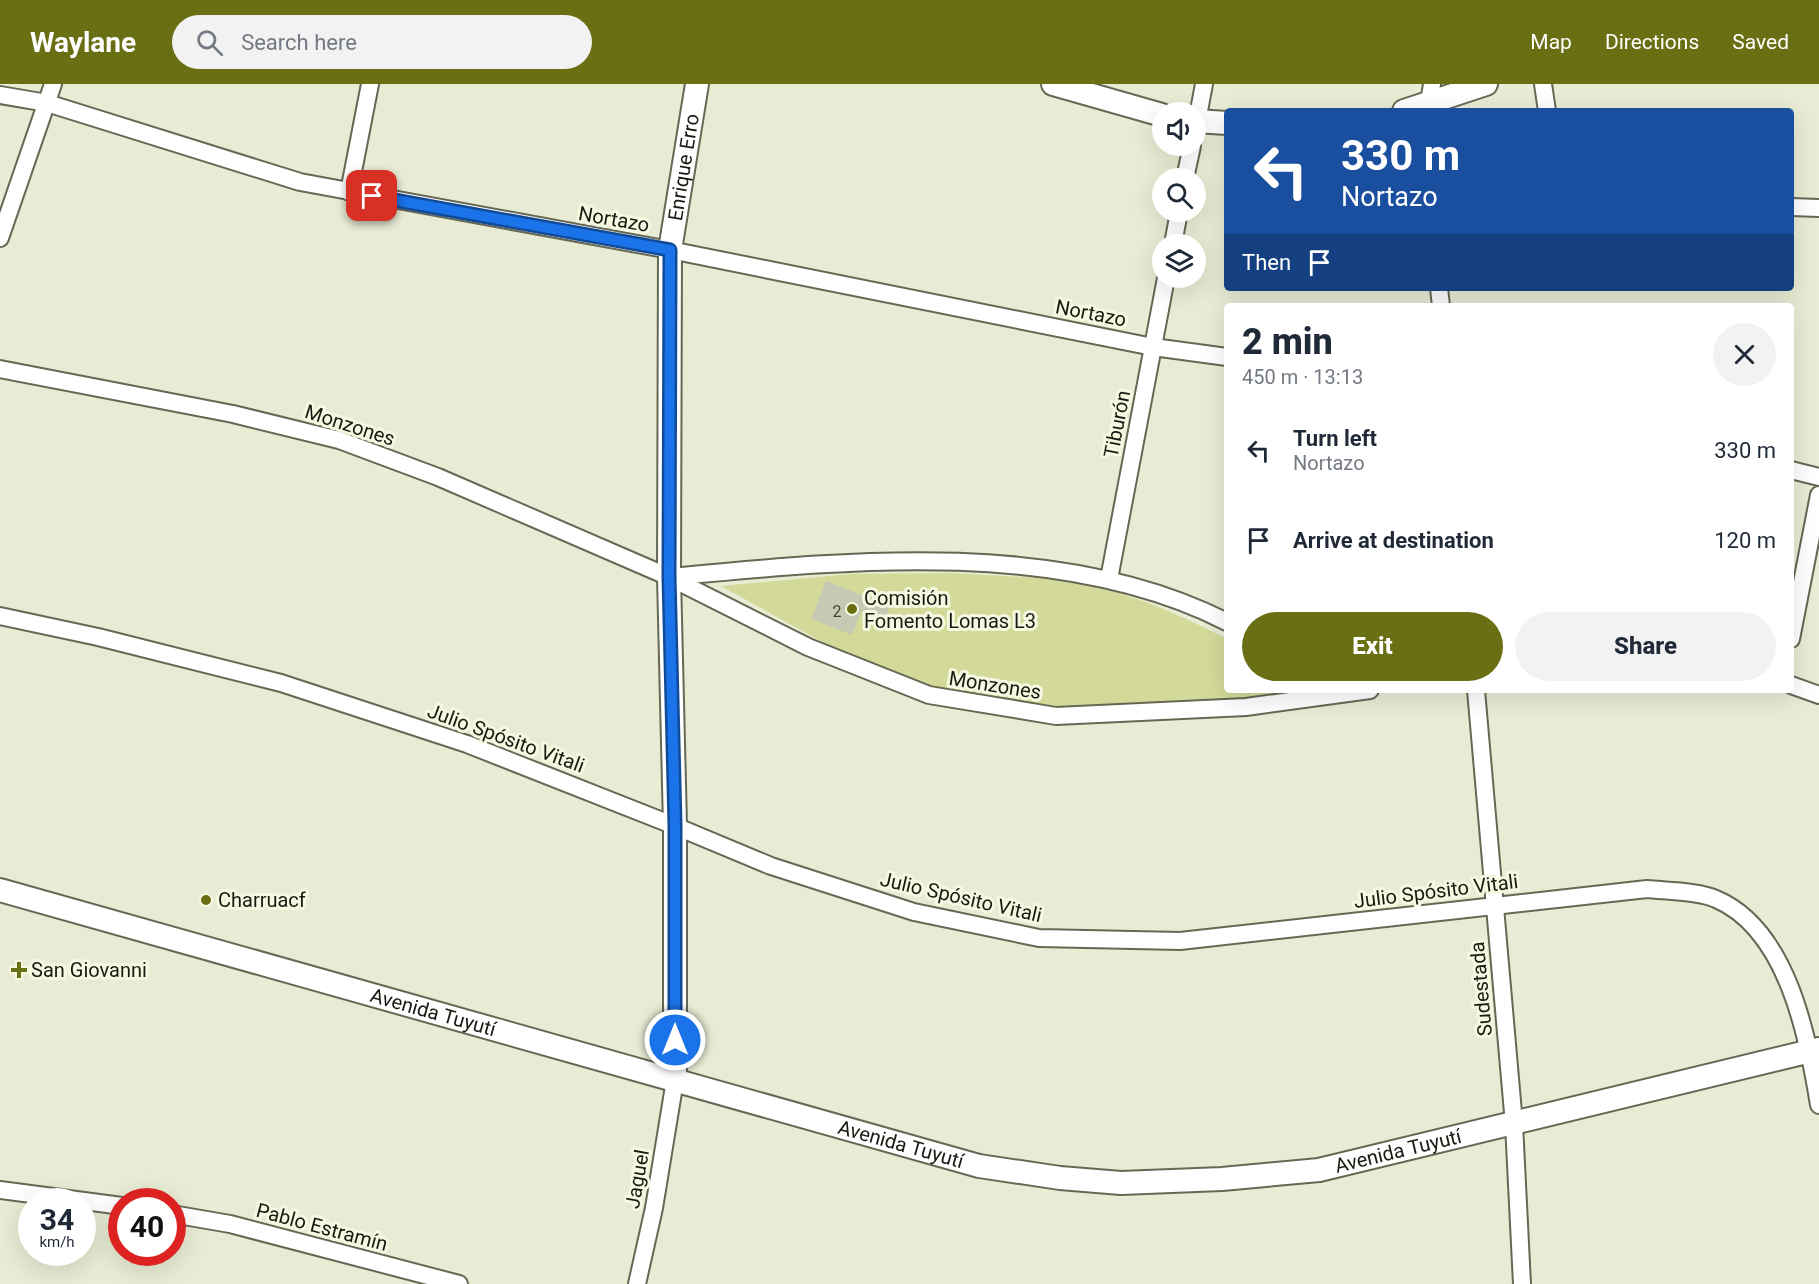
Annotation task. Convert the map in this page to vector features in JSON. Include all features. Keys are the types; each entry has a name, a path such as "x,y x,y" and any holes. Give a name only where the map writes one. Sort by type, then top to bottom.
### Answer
{"street":[{"path":"0,238 53,84"},
{"path":"349,192 370,84"},
{"name":"Enrique Erro","path":"675,1080 675,825 669,577 670,250 697,84"},
{"path":"1053,84 1152,112"},
{"path":"1200,102 1204,84"},
{"path":"1411,108 1429,100 1486,84"},
{"path":"1543,84 1547,108"},
{"name":"Nortazo","path":"0,95 47,103 300,183 670,250 1153,347 1224,357"},
{"path":"1206,123 1224,123"},
{"path":"1794,207 1819,208"},
{"name":"Tiburón","path":"1109,579 1164,288"},
{"name":"Monzones","path":"0,369 233,414 339,440 438,477 669,577 808,647 929,695 1056,716 1246,707 1326,693"},
{"path":"1794,471 1819,477"},
{"path":"1794,624 1819,495"},
{"name":"Monzones","path":"669,577 819,563 965,561 1109,579 1195,606 1224,620"},
{"name":"Julio Spósito Vitali","path":"0,616 98,637 280,683 467,744 675,825 771,866 914,912 1039,938 1180,941 1327,926 1494,904 1647,889 1715,898 1750,921 1777,957 1815,1050 1819,1105"},
{"path":"1794,686 1819,695"},
{"name":"Sudestada","path":"1476,693 1515,1124 1522,1284"},
{"name":"Avenida Tuyutí","path":"0,890 979,1166 1060,1178 1121,1183 1222,1179 1319,1170 1815,1050"},
{"name":"Jaguel","path":"637,1284 654,1208 675,1080"},
{"path":"0,1190 108,1204"},
{"name":"Pablo Estramín","path":"186,1216 230,1224 459,1284"}],"green space":[{"path":"953,573 1031,578 1077,583 1116,592 1173,613 1224,638 1224,693 1300,693 1304,696 1056,709 930,691 831,647 721,586 850,574"}],"building":[{"name":"Comisión Fomento Lomas L3","path":"826,581 890,606 884,621 861,612 852,635 811,619"}],"place":[{"name":"Comisión Fomento Lomas L3","path":"852,609"},
{"name":"Charruacf","path":"206,900"},
{"name":"San Giovanni","path":"19,970"}],"route":[{"path":"372,196 670,250 669,577 675,825 675,1040"}]}
